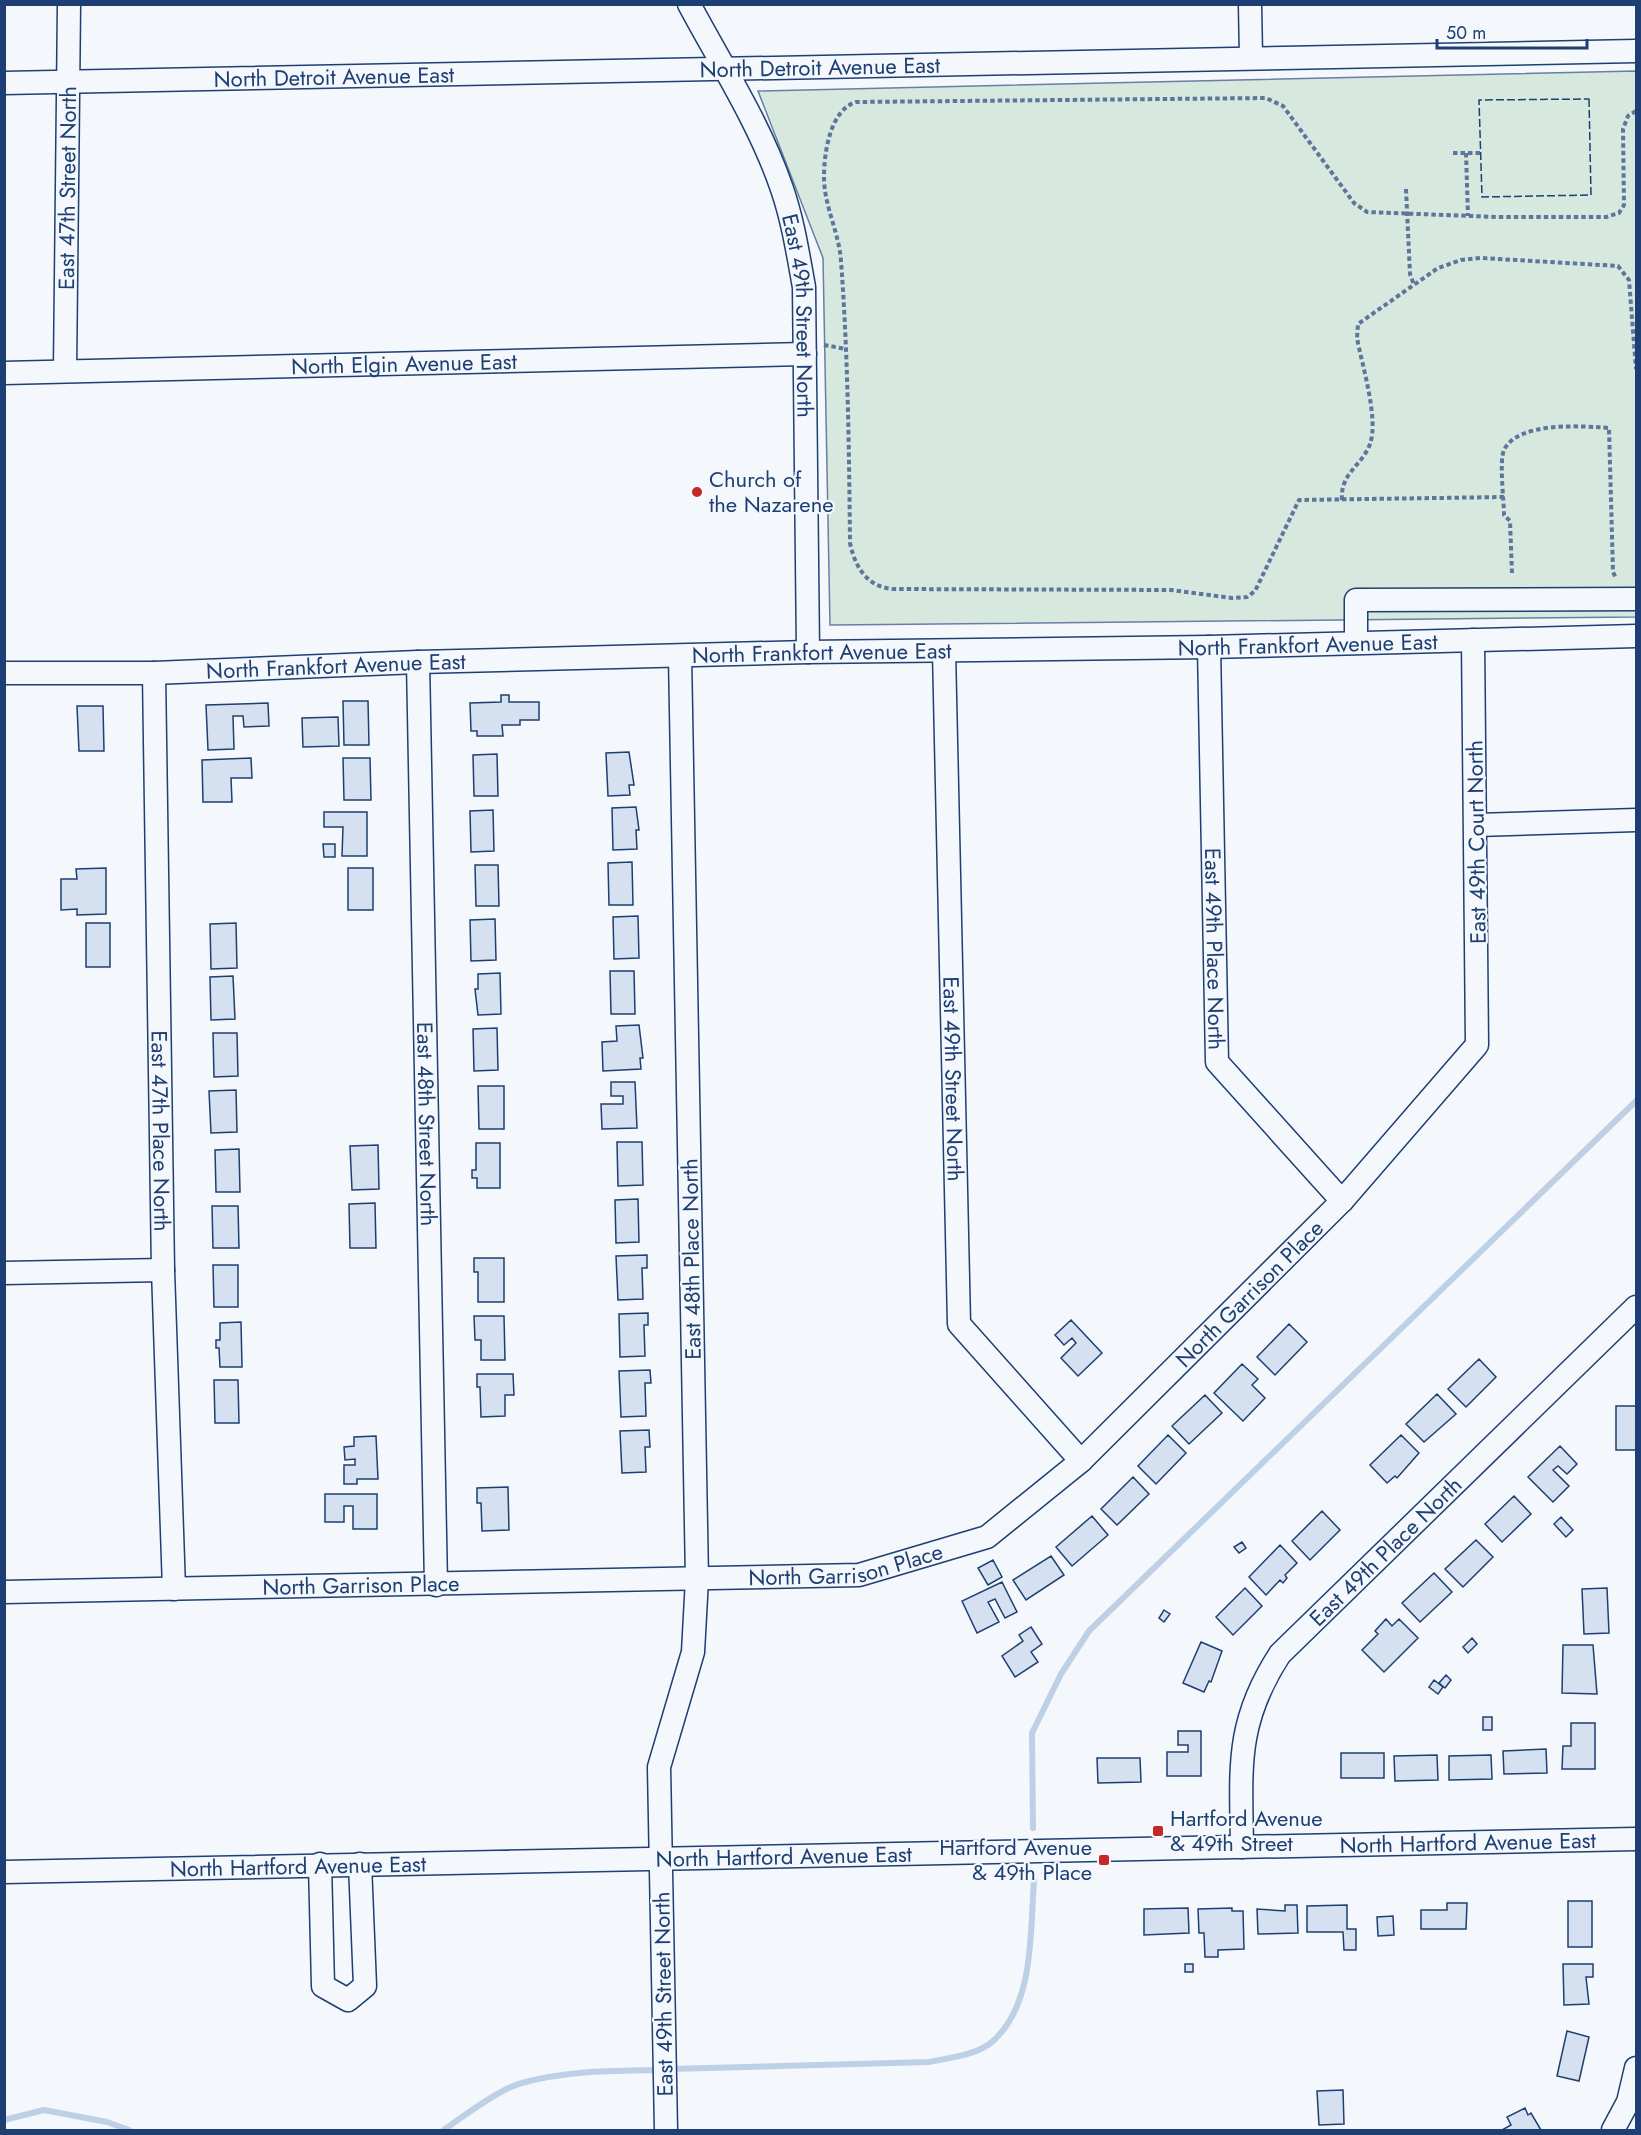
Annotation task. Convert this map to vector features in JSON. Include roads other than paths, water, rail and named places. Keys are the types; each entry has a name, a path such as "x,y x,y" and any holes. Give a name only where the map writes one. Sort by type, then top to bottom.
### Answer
{"street":[{"name":"East 47th Street North","path":"65,371 69,4"},
{"name":"East 49th Street North","path":"689,4 761,139 782,188 791,220 804,287 808,652"},
{"path":"1250,4 1251,57"},
{"name":"North Detroit Avenue East","path":"4,83 722,67 1636,51"},
{"name":"North Elgin Avenue East","path":"4,373 805,354"},
{"path":"1356,642 1356,600 1633,599"},
{"name":"East 49th Court North","path":"1451,601 1462,640 1477,825 1477,1045"},
{"name":"North Frankfort Avenue East","path":"4,673 154,673 418,662 808,652 1209,647 1636,636"},
{"name":"East 49th Place North","path":"1209,647 1217,1062 1342,1201"},
{"name":"East 49th Street North","path":"944,651 959,1324 1081,1461"},
{"name":"East 48th Place North","path":"660,1858 659,1767 693,1652 697,1579 680,656"},
{"name":"East 48th Street North","path":"418,662 436,1585"},
{"name":"East 47th Place North","path":"154,673 163,1269 174,1588"},
{"path":"1477,825 1636,820"},
{"name":"North Garrison Place","path":"4,1592 860,1575 987,1537 1081,1461 1342,1201 1477,1045"},
{"path":"4,1272 163,1269"},
{"name":"East 49th Place North","path":"1242,1847 1243,1738 1249,1714 1263,1681 1280,1654 1636,1307"},
{"name":"North Hartford Avenue East","path":"4,1872 1636,1839"},
{"name":"East 49th Street North","path":"660,1858 666,2130"},
{"path":"320,1864 323,1986 348,2000 365,1986 360,1864"},
{"path":"1613,2130 1628,2102 1636,2068"}],"waterway":[{"path":"1033,1828 1032,1733 1061,1674 1089,1631 1636,1101"},
{"path":"670,2069 929,2062 963,2055 987,2046 1007,2025 1017,2007 1023,1987 1028,1966 1034,1880"},
{"path":"444,2130 493,2097 522,2083 573,2073 660,2070"},
{"path":"4,2120 44,2110 107,2122 129,2130"}],"place":[{"name":"Church of the Nazarene","path":"697,492"},
{"name":"Hartford Avenue & 49th Street","path":"1158,1831"},
{"name":"Hartford Avenue & 49th Place","path":"1104,1860"}]}
